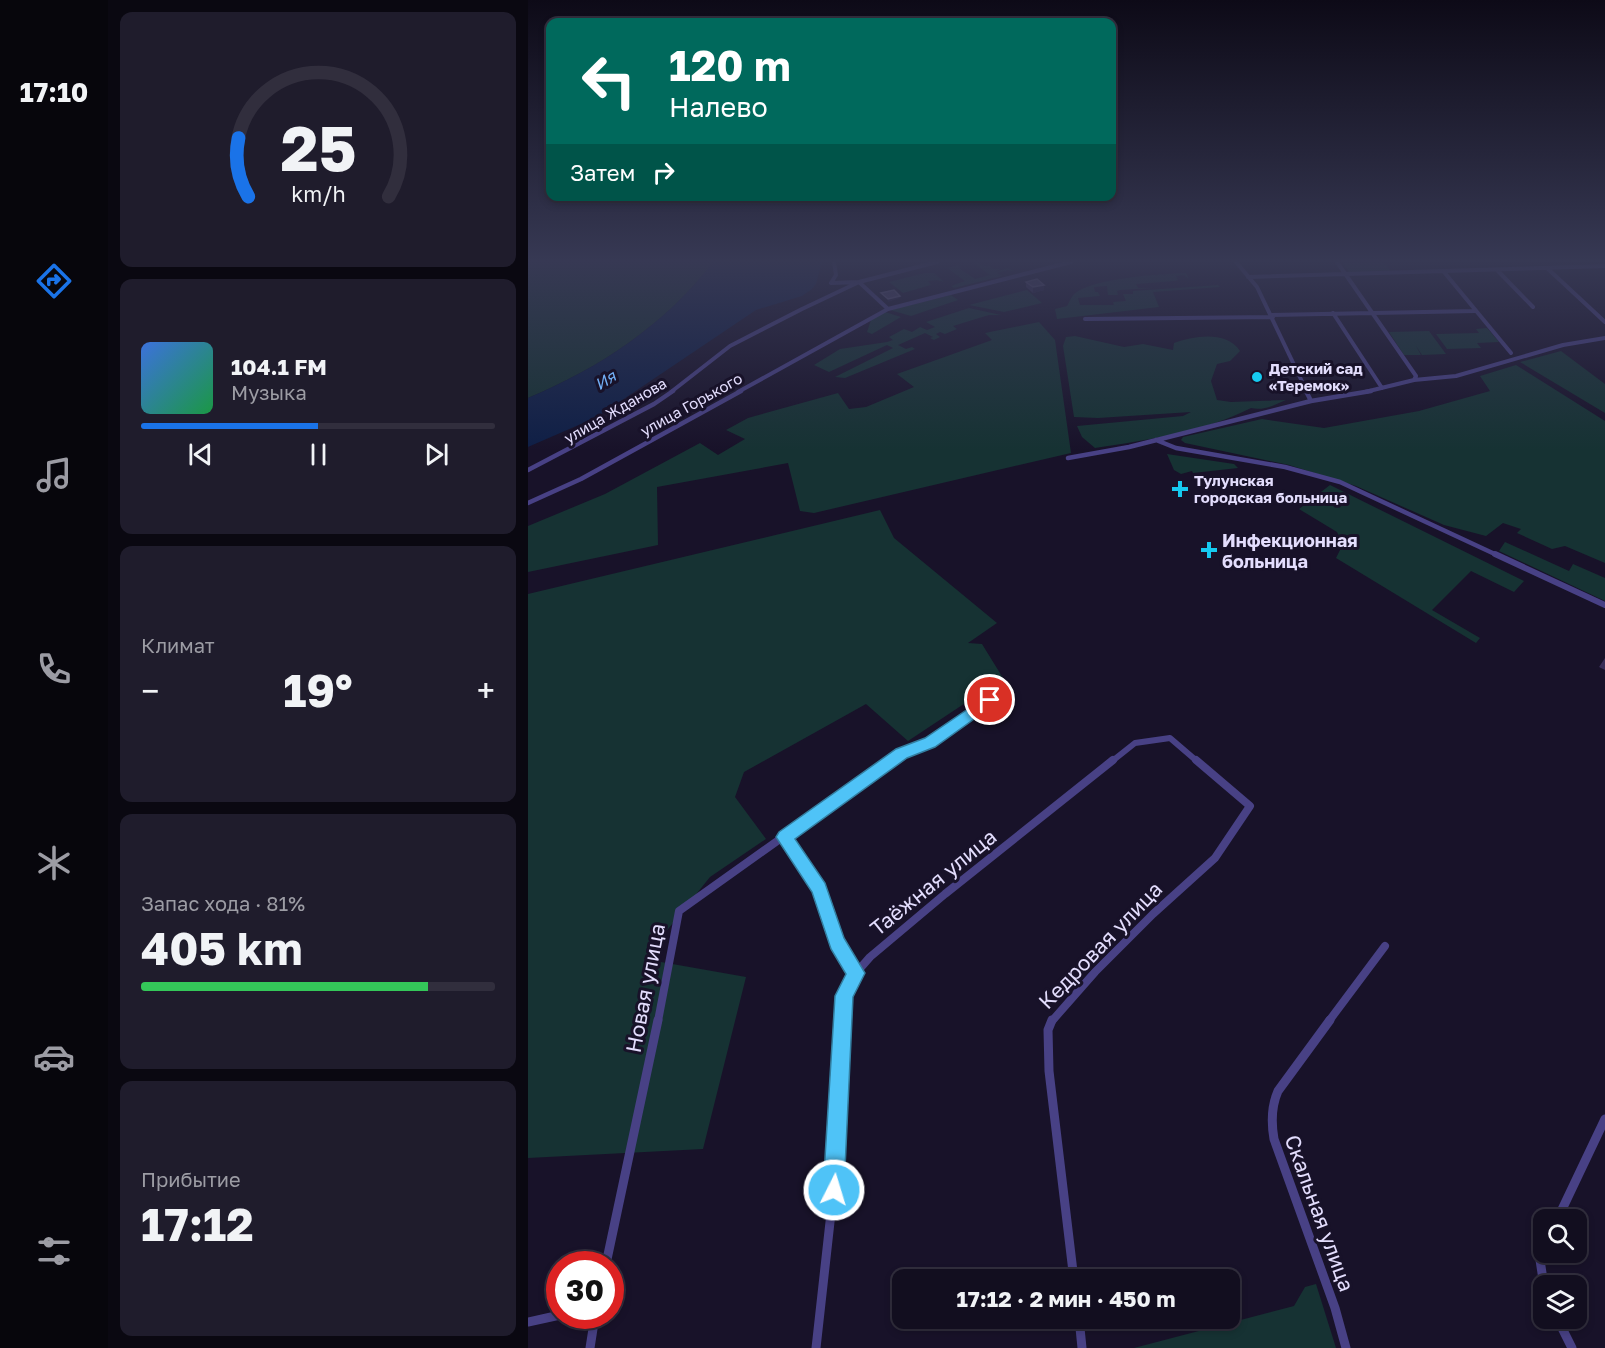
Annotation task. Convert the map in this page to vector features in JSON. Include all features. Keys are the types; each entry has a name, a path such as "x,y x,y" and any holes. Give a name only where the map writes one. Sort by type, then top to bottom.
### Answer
{"street":[{"name":"улица Жданова","path":"528,470 654,404 700,371 729,346 772,325"},
{"name":"улица Горького","path":"528,503 581,479 859,325"},
{"path":"1276,325 1311,401"},
{"path":"1341,325 1382,388"},
{"path":"1382,325 1416,376 1414,380"},
{"path":"1487,325 1511,353"},
{"path":"1068,458 1175,436 1311,401 1334,399 1414,380 1456,376 1563,345 1605,338"},
{"path":"1175,436 1172,440 1176,448"},
{"path":"1156,440 1176,448 1285,467 1340,482 1605,605"},
{"name":"Новая улица","path":"609,1251 679,911 901,753 930,742 990,700"},
{"name":"Таёжная улица","path":"816,1348 836,1168 844,996 856,973 870,957 945,894 1135,743 1170,738 1250,806"},
{"name":"Кедровая улица","path":"1073,1269 1049,1071 1047,1042 1053,1017 1153,914 1215,858 1250,806"},
{"path":"784,837 819,888 837,942 856,973"},
{"name":"Скальная улица","path":"1346,1348 1335,1308 1274,1139 1270,1118 1273,1099 1282,1084 1385,946"},
{"path":"1562,1209 1605,1119"},
{"path":"528,1322 546,1319"},
{"path":"590,1348 593,1329"},
{"path":"1080,1329 1082,1348"},
{"path":"1562,1329 1572,1348"}],"green space":[{"path":"528,325 652,325 630,342 581,373 528,398"},
{"path":"869,325 888,325 872,334 867,332"},
{"path":"931,325 957,325 953,326 957,329 945,334 940,332 936,334 940,337 934,340 925,333 898,345 906,349 912,347 915,349 845,378 835,377 893,348 887,345 829,372 814,365 840,349 887,342 893,340 889,337 904,329 912,332 920,327 927,330 935,327"},
{"path":"1025,325 1042,325 1055,340 1071,453 814,513 800,511 788,463 657,487 658,545 528,572 528,526 605,494 700,443 718,455 745,439 726,430 748,418 838,393 849,409 866,407 914,387 897,374 992,340 985,333"},
{"path":"1487,328 1499,342 1477,343 1481,348 1447,349 1436,334 1479,333 1476,329"},
{"path":"1429,331 1446,354 1422,355 1416,346 1421,355 1404,355 1389,332"},
{"path":"1075,336 1124,347 1143,344 1173,350 1174,343 1190,338 1218,337 1234,344 1240,351 1230,361 1217,364 1211,381 1217,400 1231,402 1286,400 1265,408 1251,408 1195,429 1095,448 1082,437 1077,426 1183,416 1191,412 1098,418 1074,417 1063,346 1066,337"},
{"path":"1561,351 1605,384 1605,413 1520,362"},
{"path":"1516,365 1605,421 1605,563 1565,546 1552,549 1517,533 1521,529 1503,523 1486,536 1444,525 1356,486 1289,465 1185,443 1181,440 1183,437 1262,419 1324,428 1419,411 1490,391 1480,376"},
{"path":"1167,454 1234,464 1238,468 1193,473 1192,471 1181,474 1174,470"},
{"path":"1330,485 1524,581 1514,592 1471,571 1432,610 1480,638 1476,643 1336,558 1343,544 1337,532 1299,509"},
{"path":"880,510 894,538 997,623 968,643 982,644 1003,678 908,741 866,704 744,772 735,797 766,839 710,877 644,959 746,977 703,1149 528,1158 528,594"},
{"path":"1505,542 1569,571 1573,564 1605,578 1605,601 1499,551"},
{"path":"1316,1284 1336,1348 1134,1348 1206,1329 1240,1329 1240,1320 1294,1306 1305,1287"}],"water":[{"name":"Ия","path":"652,325 734,325 597,417 528,447 528,398 581,373 630,342"}],"place":[{"name":"Детский сад «Теремок»","path":"1257,377"},
{"name":"Тулунская городская больница","path":"1180,489"},
{"name":"Инфекционная больница","path":"1209,550"}],"route":[{"path":"834,1190 844,996 856,973 837,942 819,888 784,837 901,753 930,742 990,700"}]}
